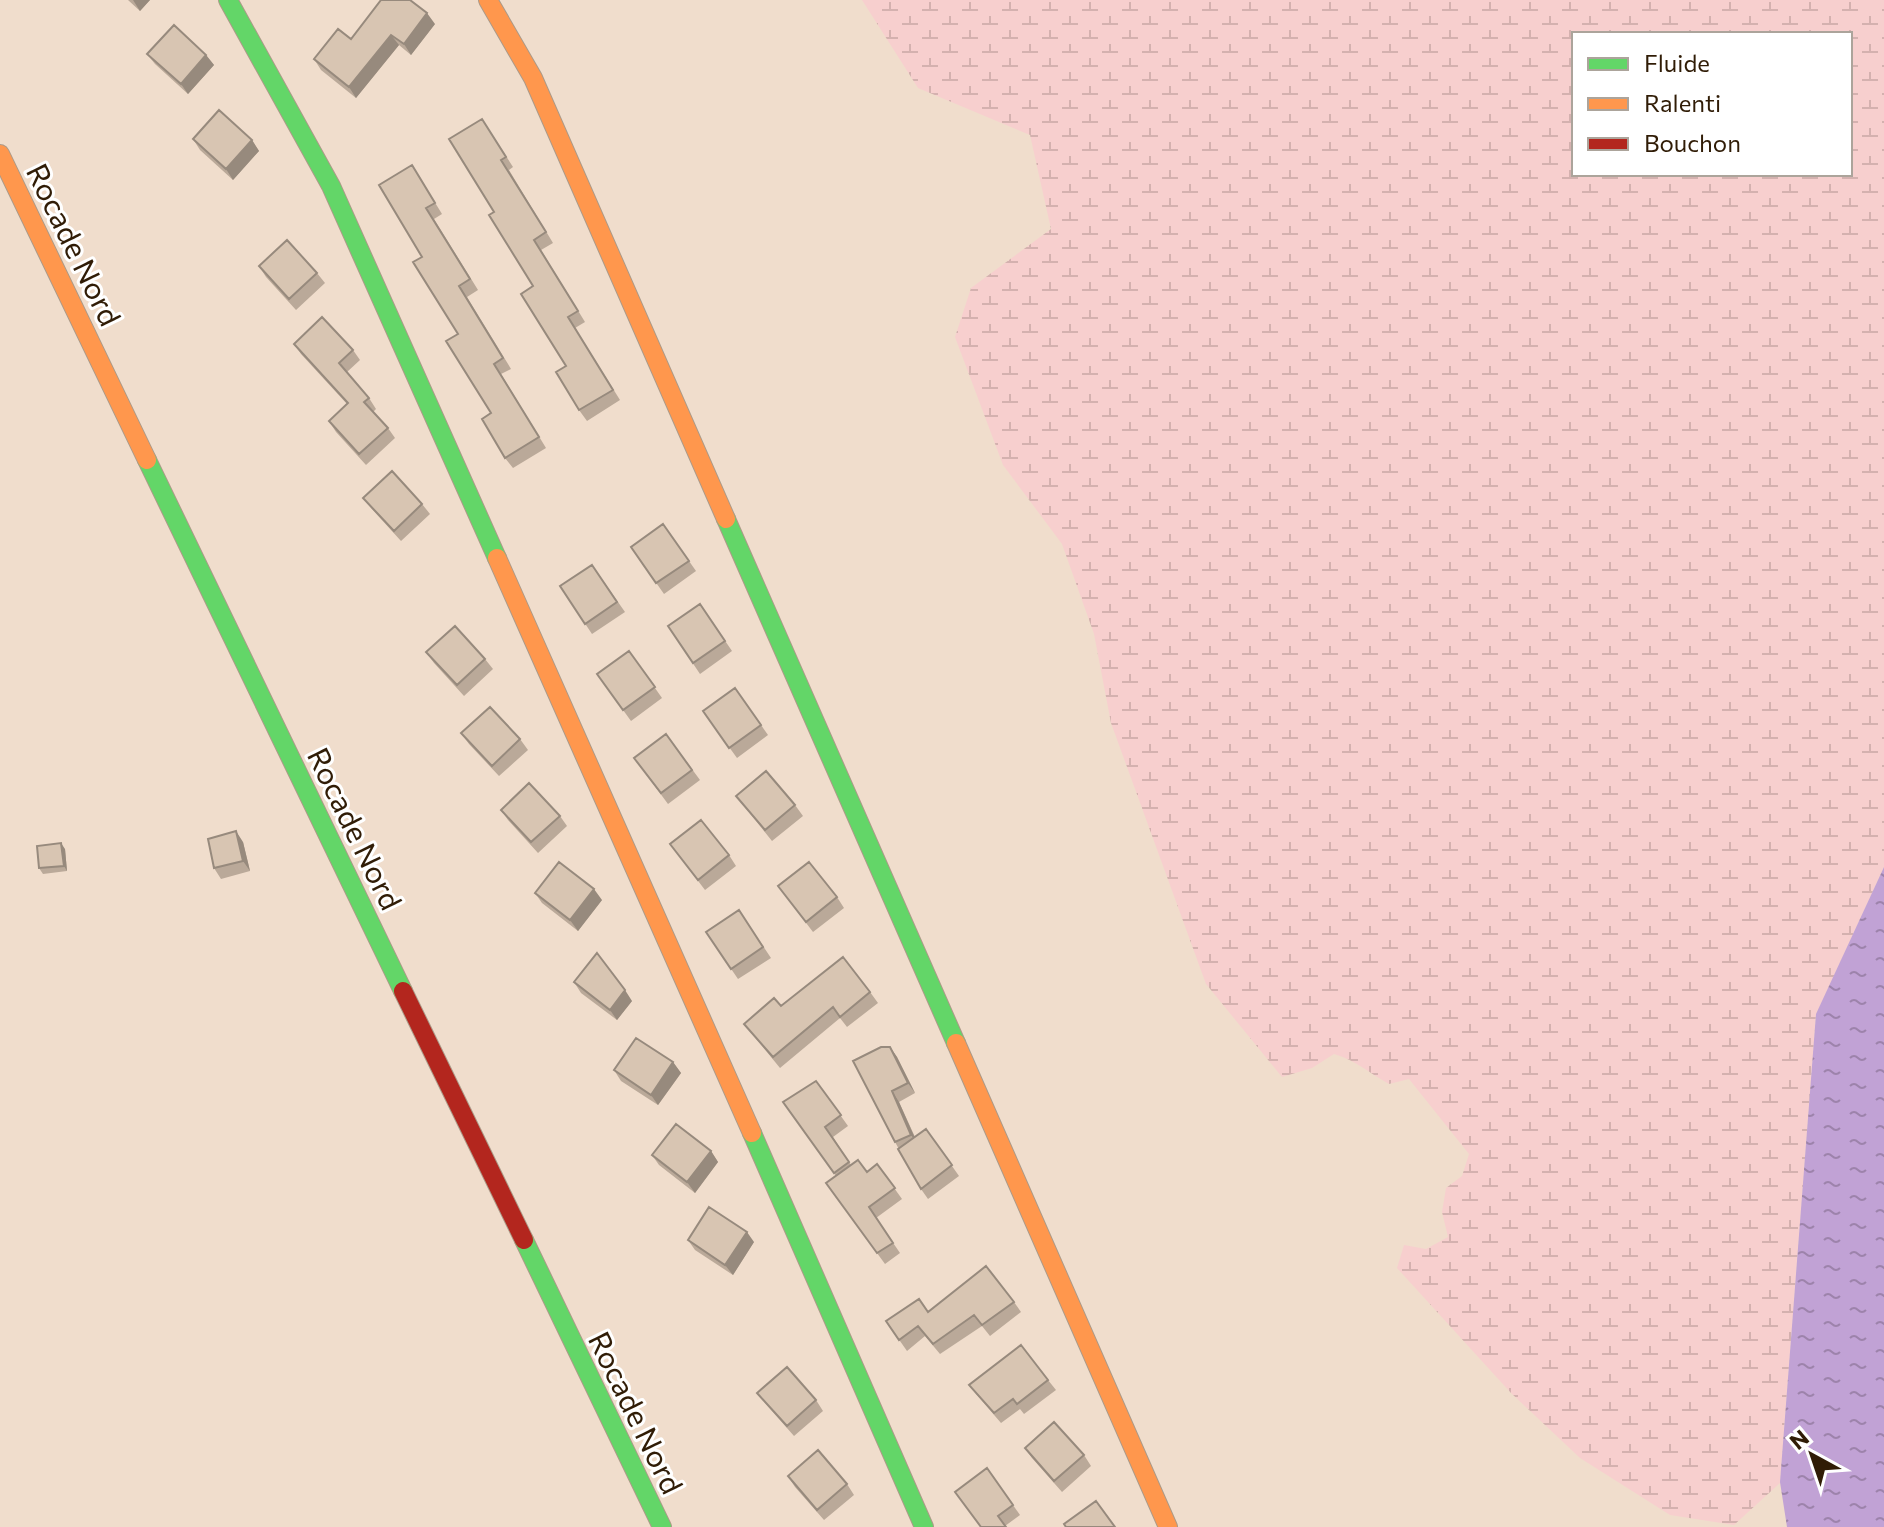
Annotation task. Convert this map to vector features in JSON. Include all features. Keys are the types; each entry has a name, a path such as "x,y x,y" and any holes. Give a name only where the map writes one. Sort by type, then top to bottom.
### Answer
{"street":[{"path":"228,0 331,186 861,1377 924,1527"},
{"path":"488,0 533,78 1168,1527"},
{"name":"Rocade Nord","path":"0,154 662,1527"}],"green space":[{"path":"862,0 1884,0 1884,867 1816,1015 1780,1483 1734,1525 1670,1515 1580,1458 1511,1393 1397,1268 1404,1245 1426,1249 1448,1237 1442,1212 1446,1188 1462,1176 1469,1154 1409,1079 1389,1084 1334,1054 1312,1068 1282,1077 1206,984 1111,723 1094,634 1062,544 1003,465 955,337 971,288 1051,229 1030,135 918,88"}],"water":[{"path":"1884,867 1884,1527 1787,1527 1780,1482 1816,1014"}],"building":[{"path":"381,0 410,0 427,13 404,44 391,35 349,87 314,59 338,29 351,39"},
{"path":"174,25 206,55 181,84 147,54"},
{"path":"219,110 252,140 226,169 193,139"},
{"path":"482,119 506,157 501,160 546,232 534,240 578,311 568,317 613,390 579,410 556,372 566,366 521,294 533,286 489,215 494,212 449,139"},
{"path":"412,165 435,203 426,208 470,279 459,286 503,358 494,364 539,437 505,458 482,419 491,413 446,341 458,334 413,262 422,257 379,185"},
{"path":"287,240 317,273 289,299 259,266"},
{"path":"322,317 353,350 339,363 369,398 364,402 388,428 359,454 329,421 348,403 294,344"},
{"path":"392,471 422,504 394,531 363,498"},
{"path":"663,524 689,561 656,583 631,547"},
{"path":"592,565 617,602 585,624 560,586"},
{"path":"700,604 725,641 693,663 668,626"},
{"path":"455,626 485,659 457,685 426,652"},
{"path":"629,651 655,687 623,710 597,674"},
{"path":"735,688 761,725 729,748 703,711"},
{"path":"490,707 520,739 492,766 461,733"},
{"path":"666,734 692,770 661,793 634,758"},
{"path":"766,771 795,805 765,830 736,796"},
{"path":"529,783 560,816 531,842 501,810"},
{"path":"701,820 729,855 698,880 670,844"},
{"path":"236,831 243,861 214,868 208,839"},
{"path":"61,843 64,866 39,868 37,846"},
{"path":"559,862 594,889 570,920 535,893"},
{"path":"809,862 837,897 806,922 778,886"},
{"path":"739,910 763,947 731,969 706,932"},
{"path":"597,953 625,990 610,1010 574,982"},
{"path":"843,957 870,992 840,1017 833,1007 773,1057 744,1024 774,998 781,1006"},
{"path":"636,1038 673,1062 651,1095 614,1070"},
{"path":"881,1047 890,1047 908,1083 892,1091 911,1135 895,1142 853,1061"},
{"path":"816,1081 841,1115 825,1127 849,1162 834,1173 783,1102"},
{"path":"676,1124 711,1151 687,1182 652,1155"},
{"path":"926,1129 952,1165 921,1189 898,1149"},
{"path":"858,1160 867,1172 877,1164 895,1188 869,1207 893,1243 877,1253 826,1183"},
{"path":"709,1207 747,1232 725,1265 688,1240"},
{"path":"986,1266 1014,1302 982,1325 974,1315 933,1344 918,1326 899,1340 886,1321 919,1299 928,1312"},
{"path":"1021,1345 1048,1380 1017,1404 1013,1399 994,1413 969,1385"},
{"path":"787,1367 816,1400 787,1426 757,1393"},
{"path":"1054,1422 1084,1455 1054,1481 1025,1448"},
{"path":"818,1450 847,1484 817,1510 788,1476"},
{"path":"987,1468 1013,1505 998,1516 1006,1527 981,1527 955,1492"},
{"path":"1096,1501 1115,1527 1066,1527 1064,1524"}],"traffic: fast":[{"path":"228,0 331,186 497,558"},
{"path":"147,460 403,991"},
{"path":"726,519 956,1043"},
{"path":"752,1133 924,1527"},
{"path":"524,1240 662,1527"}],"traffic: slow":[{"path":"488,0 533,78 726,519"},
{"path":"0,154 147,460"},
{"path":"497,558 752,1133"},
{"path":"956,1043 1168,1527"}],"traffic: jam":[{"path":"403,991 524,1240"}]}
